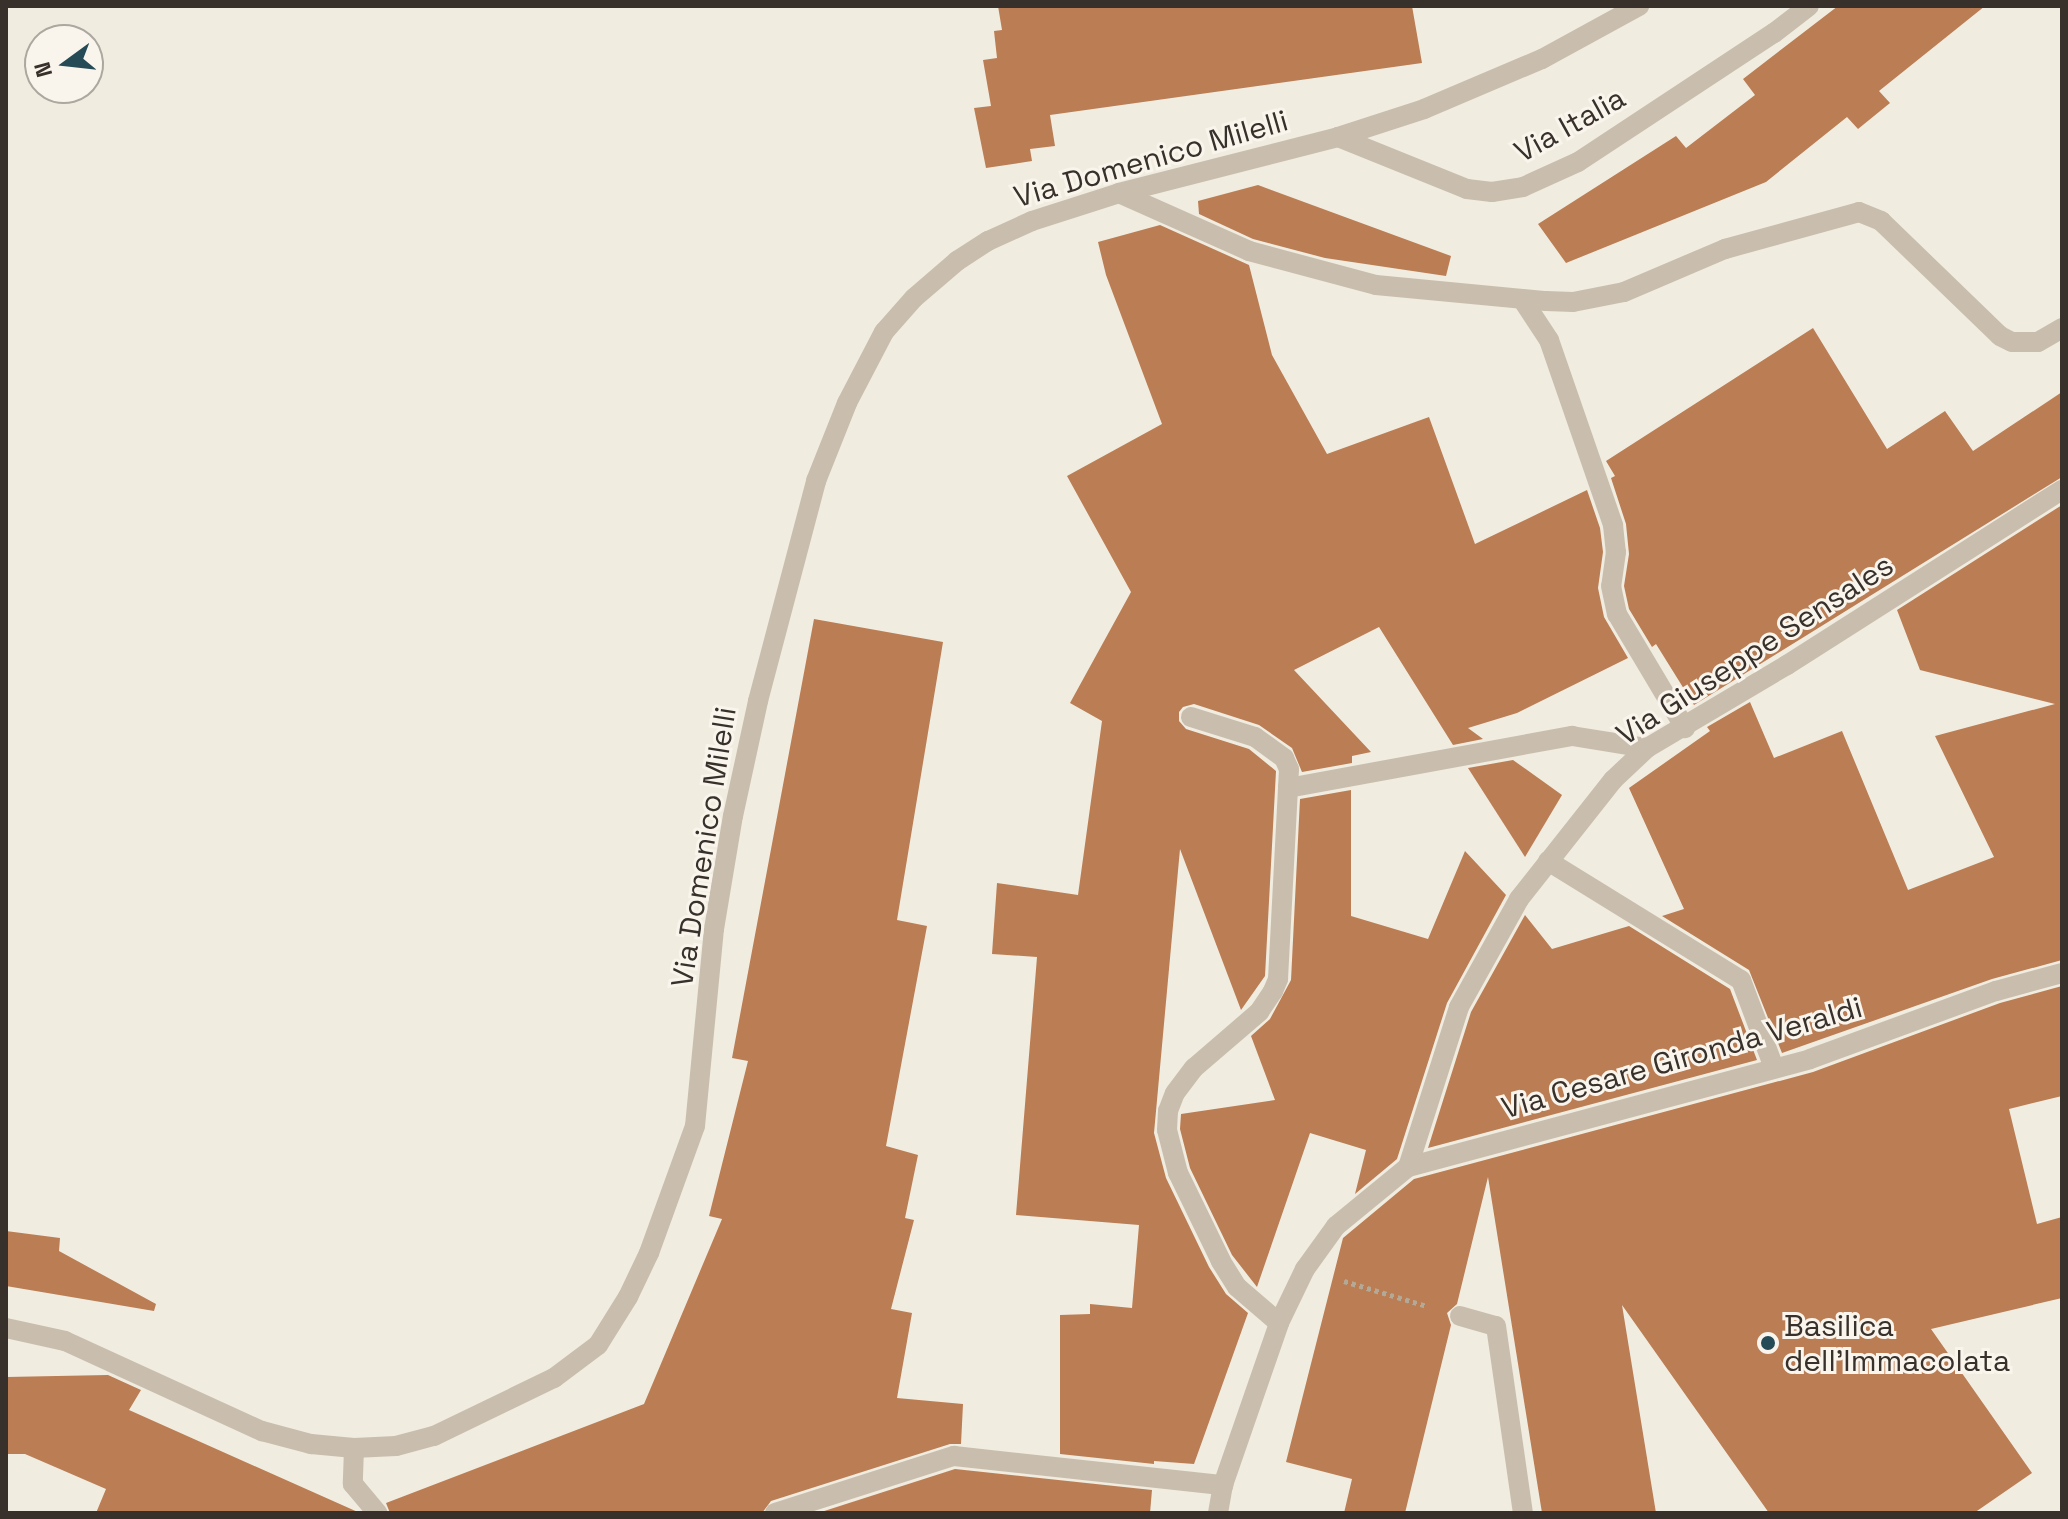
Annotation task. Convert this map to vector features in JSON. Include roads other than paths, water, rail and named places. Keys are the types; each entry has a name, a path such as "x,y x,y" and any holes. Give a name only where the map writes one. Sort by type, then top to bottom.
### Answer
{"street":[{"name":"Via Domenico Milelli","path":"6,1328 65,1341 262,1431 311,1444 354,1448 396,1446 434,1436 554,1378 598,1345 628,1297 671,1196 695,1126 714,929 733,816 758,701 816,481 847,403 884,332 914,298 957,261 988,241 1032,221 1119,193 1338,137 1424,109 1504,77 1639,6"},
{"name":"Via Italia","path":"1338,137 1467,189 1492,192 1523,187 1578,162 1774,33 1809,6"},
{"path":"1119,193 1249,251 1376,285 1573,302 1624,292 1725,249 1859,212 1881,221 2000,336 2012,342 2038,342 2062,328"},
{"path":"1522,299 1549,340 1613,525 1616,552 1611,586 1617,614 1685,728"},
{"name":"Via Giuseppe Sensales","path":"1408,1167 1459,1007 1519,899 1613,780 1647,748 1685,728 2062,490"},
{"path":"1191,717 1255,737 1284,758 1289,769 1278,979 1259,1012 1194,1068 1175,1093 1168,1111 1167,1130 1178,1173 1221,1261 1237,1287 1279,1323"},
{"path":"1288,788 1572,736 1647,748"},
{"path":"1548,861 1741,980 1774,1068"},
{"name":"Via Cesare Gironda Veraldi","path":"1408,1167 1810,1059 1996,991 2062,973"},
{"path":"1218,1513 1223,1485 1279,1323 1305,1269 1336,1226 1408,1167"},
{"path":"1460,1316 1496,1326 1523,1513"},
{"path":"354,1448 353,1484 377,1513"},
{"path":"775,1513 954,1456 1223,1485"}],"place":[{"name":"Basilica dell'Immacolata","path":"1768,1343"}]}
